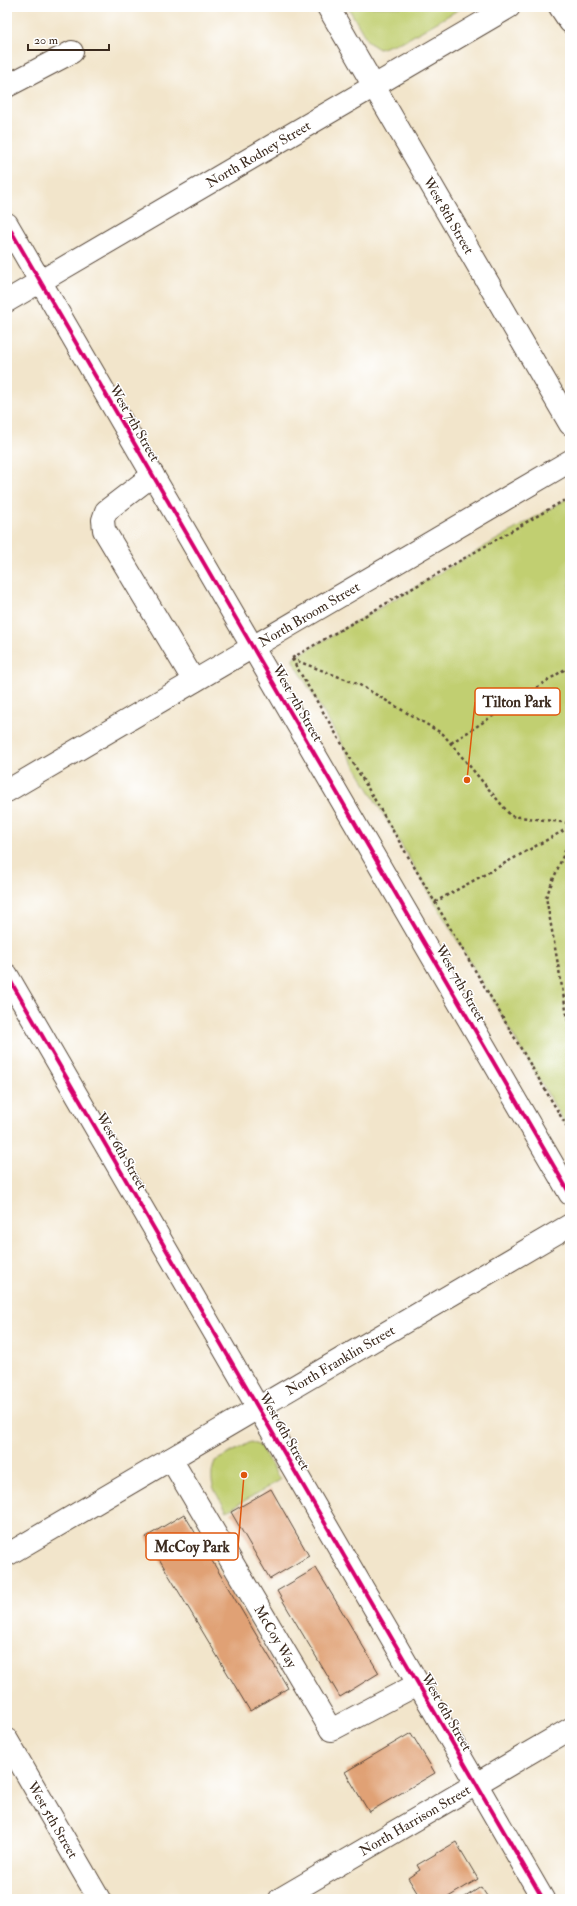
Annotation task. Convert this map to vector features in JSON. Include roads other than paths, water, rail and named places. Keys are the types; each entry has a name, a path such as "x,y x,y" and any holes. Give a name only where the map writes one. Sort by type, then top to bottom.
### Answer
{"street":[{"name":"West 8th Street","path":"328,7 570,424"},
{"name":"North Rodney Street","path":"7,300 509,7"},
{"path":"560,7 570,22"},
{"path":"7,86 72,52"},
{"name":"West 7th Street","path":"7,224 570,1194"},
{"name":"North Broom Street","path":"7,791 570,461"},
{"path":"153,475 106,511 103,520 104,530 194,681"},
{"name":"West 6th Street","path":"7,975 544,1899"},
{"name":"North Franklin Street","path":"7,1555 570,1225"},
{"name":"McCoy Way","path":"171,1459 331,1730 418,1684"},
{"name":"North Harrison Street","path":"280,1899 570,1729"},
{"name":"West 5th Street","path":"7,1740 99,1899"}],"place":[{"name":"Tilton Park","path":"467,780"},
{"name":"McCoy Park","path":"244,1475"}]}
